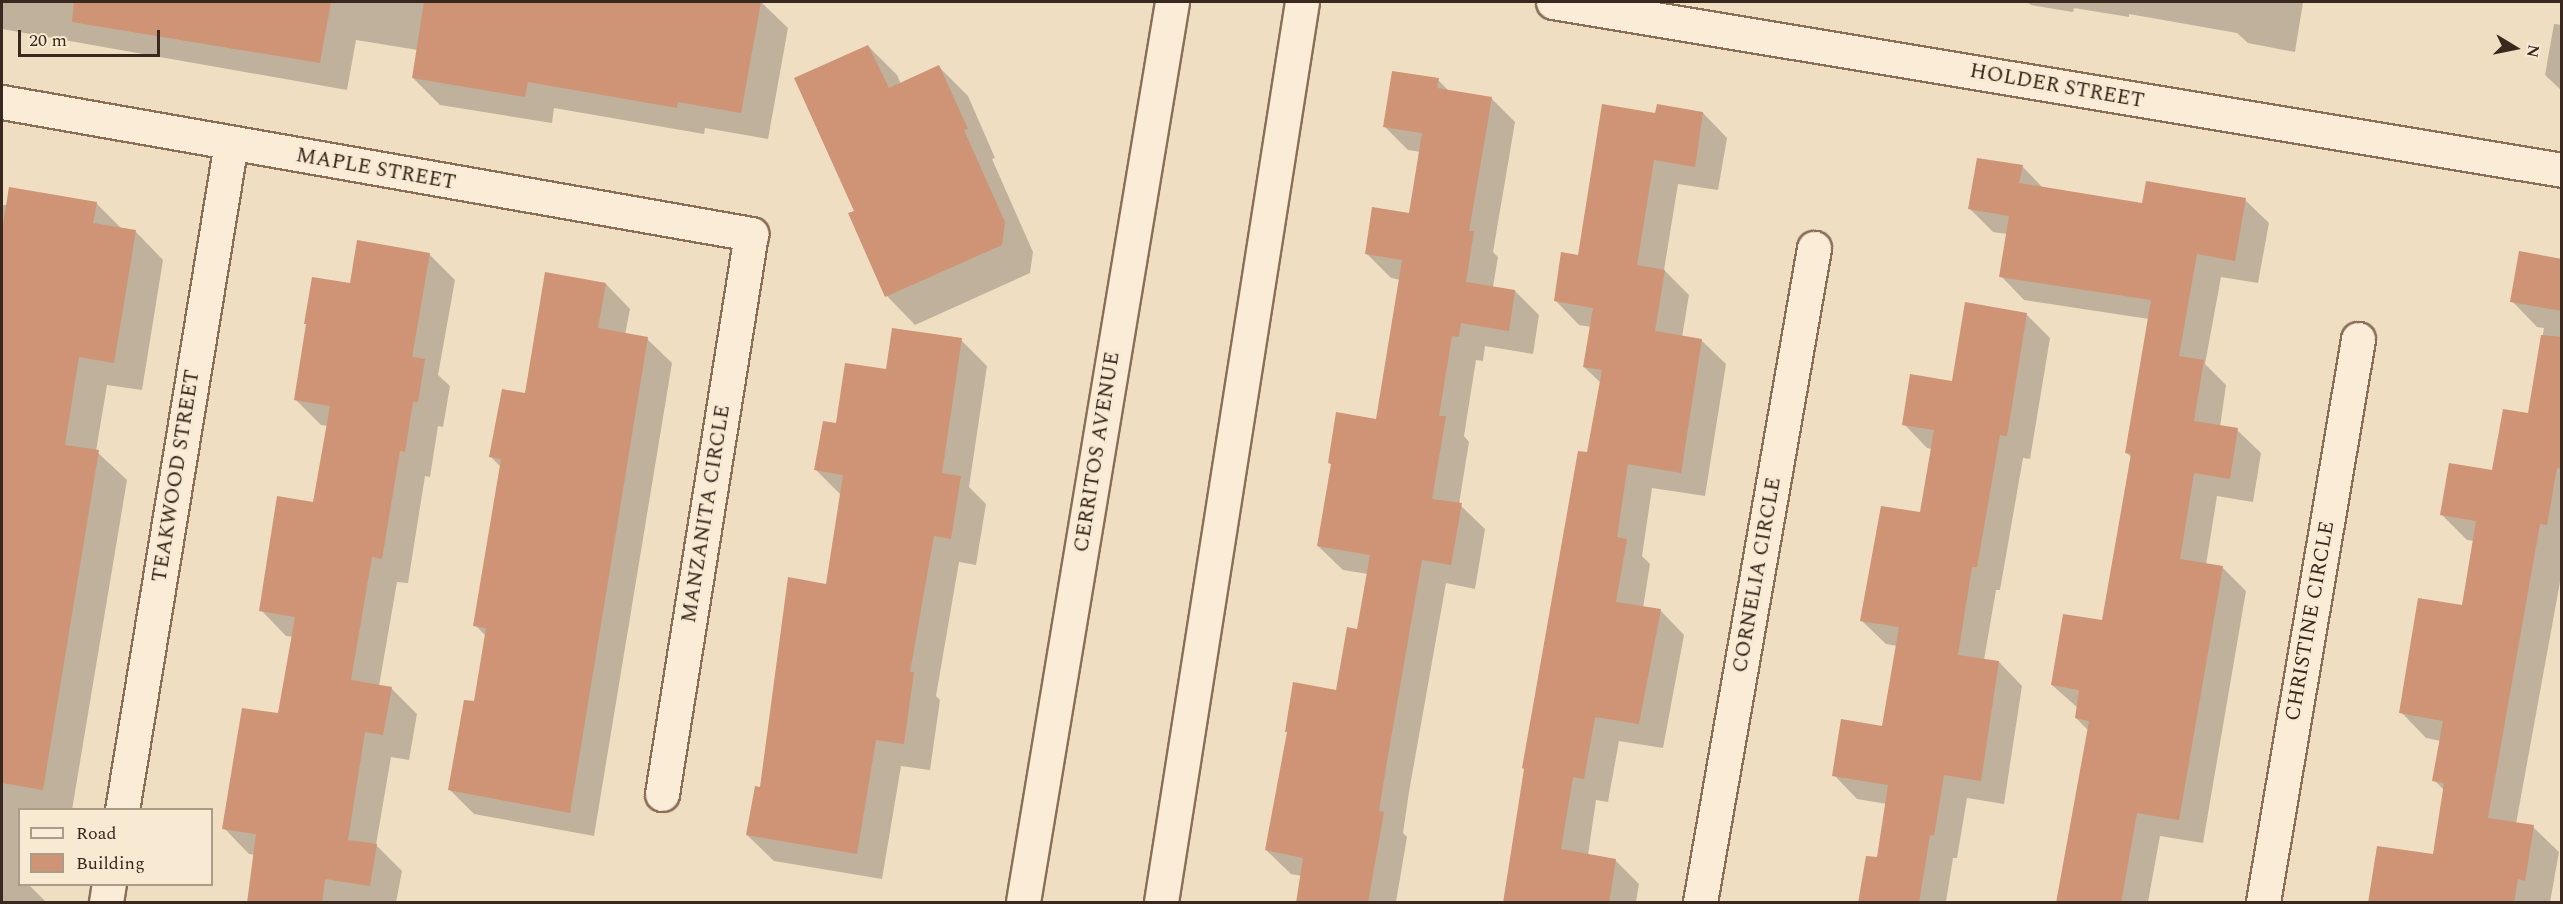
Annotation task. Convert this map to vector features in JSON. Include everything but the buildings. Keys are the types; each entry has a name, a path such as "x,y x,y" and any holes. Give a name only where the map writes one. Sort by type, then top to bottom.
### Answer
{"street":[{"name":"CERRITOS AVENUE","path":"1023,903 1172,2"},
{"path":"1161,903 1302,2"},
{"name":"HOLDER STREET","path":"1552,2 2562,170"},
{"name":"MAPLE STREET","path":"2,102 751,234"},
{"name":"TEAKWOOD STREET","path":"122,808 231,144"},
{"name":"MANZANITA CIRCLE","path":"662,794 751,234"},
{"name":"CORNELIA CIRCLE","path":"1700,903 1814,248"},
{"name":"CHRISTINE CIRCLE","path":"2263,903 2358,339"},
{"path":"106,903 109,886"}]}
